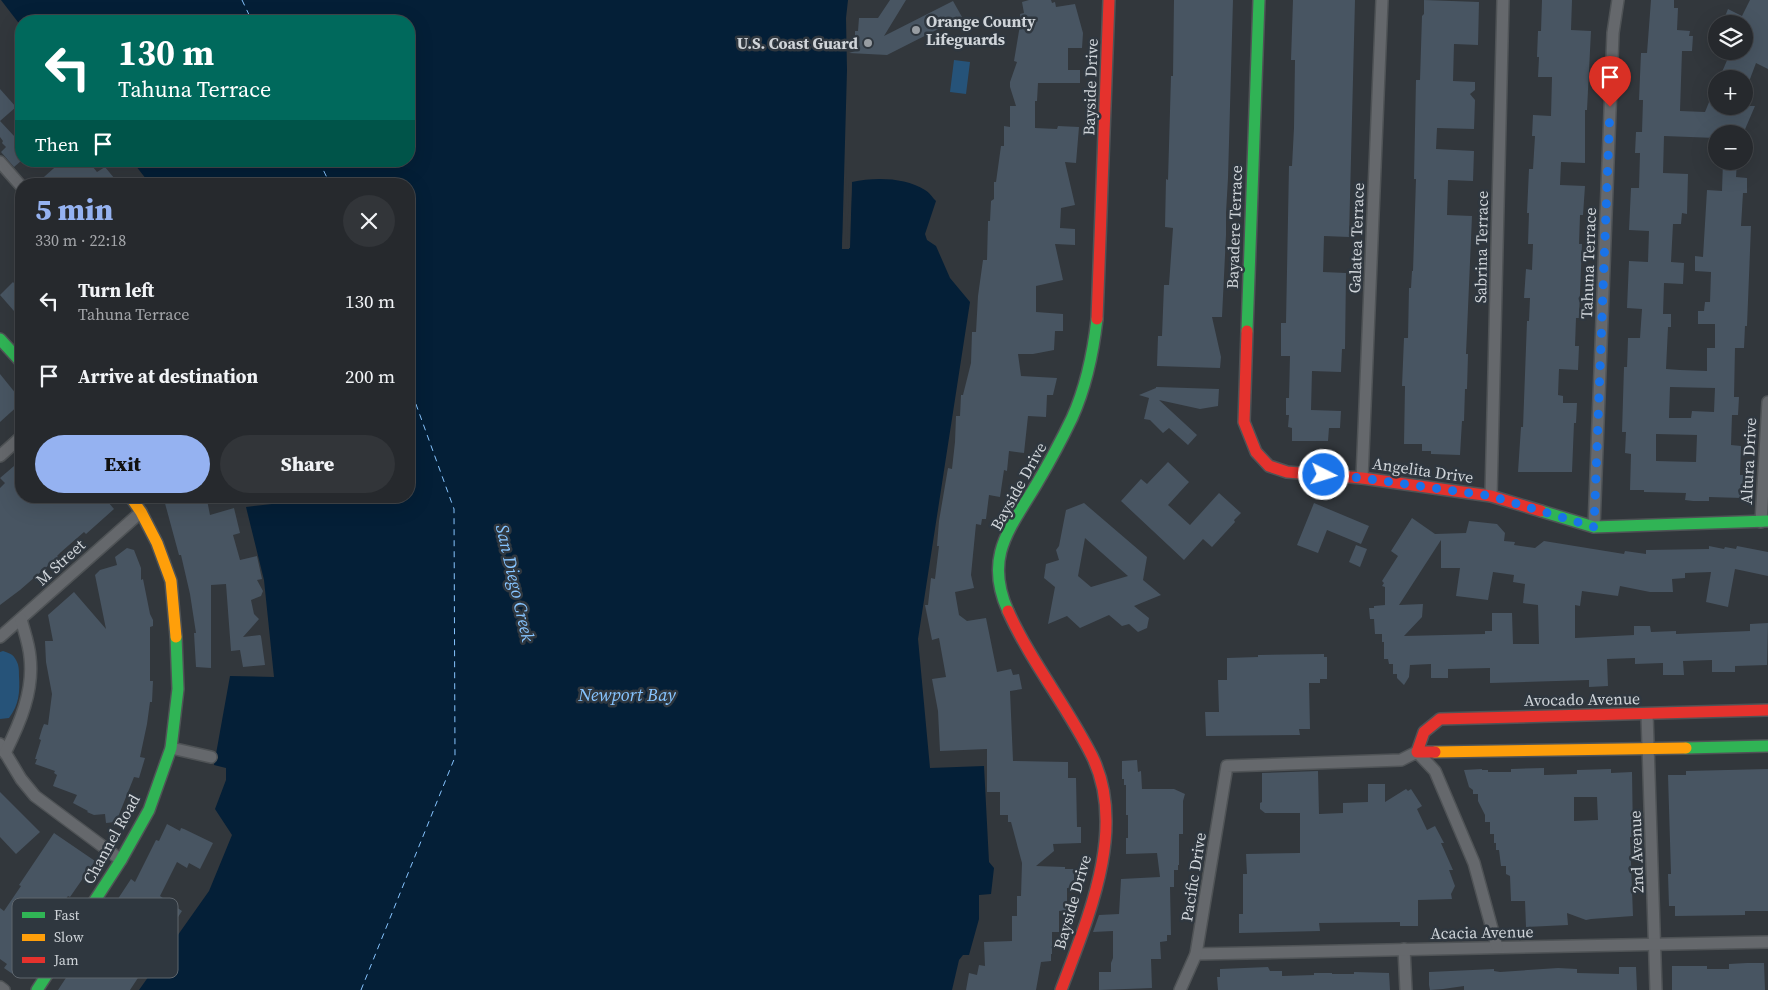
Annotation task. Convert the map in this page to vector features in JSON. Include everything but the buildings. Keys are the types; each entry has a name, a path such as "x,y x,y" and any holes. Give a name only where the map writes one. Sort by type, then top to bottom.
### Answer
{"street":[{"name":"Bayside Drive","path":"1061,990 1097,887 1103,855 1106,812 1102,783 1094,758 1008,613 1000,586 998,567 1002,549 1011,526 1061,443 1087,378 1094,344 1100,282 1109,0"},
{"name":"Bayadere Terrace","path":"1256,452 1244,422 1259,0"},
{"name":"Galatea Terrace","path":"1362,478 1382,0"},
{"name":"Sabrina Terrace","path":"1491,496 1503,0"},
{"name":"Tahuna Terrace","path":"1594,527 1613,33 1618,0"},
{"path":"0,162 15,179"},
{"path":"0,339 15,355"},
{"name":"Altura Drive","path":"1765,522 1768,402"},
{"path":"0,456 15,442"},
{"name":"Angelita Drive","path":"1256,452 1269,466 1287,472 1362,478 1491,496 1594,527 1765,522"},
{"name":"Channel Road","path":"96,898 121,860 149,810 171,748 178,689 176,631 170,581 157,543 135,503"},
{"name":"M Street","path":"0,637 141,512"},
{"path":"21,619 30,657 28,695 18,727 3,748 21,779 35,796 121,860"},
{"name":"Avocado Avenue","path":"1417,752 1419,739 1428,725 1440,719 1768,710"},
{"name":"2nd Avenue","path":"1648,714 1656,990"},
{"path":"1417,752 1768,746"},
{"path":"171,748 212,757"},
{"path":"1417,752 1435,771 1474,863 1498,948"},
{"name":"Pacific Drive","path":"1180,990 1196,954 1227,766 1401,760 1417,752"},
{"name":"Acacia Avenue","path":"1196,954 1768,942"},
{"path":"1404,949 1406,990"},
{"name":"Channel Road","path":"37,990 45,978"},
{"path":"0,987 4,990"}],"shaded area":[{"path":"954,60 970,62 966,94 950,92"},
{"path":"3,651 12,655 17,662 19,687 17,703 12,713 9,718 0,719 0,652"}],"water":[{"name":"Newport Bay","path":"1,0 848,0 846,18 847,70 842,249 850,248 852,182 870,179 889,179 917,186 926,191 936,201 925,234 927,240 936,246 950,278 970,302 918,639 930,768 984,766 989,862 994,868 991,894 979,895 979,919 969,955 963,955 959,960 952,990 139,990 147,978 178,978 178,935 209,891 232,835 215,809 226,780 226,768 214,765 230,676 274,677 264,580 246,507 281,503 415,503 415,178 145,178 137,167 415,167 415,15 15,15 15,18"}],"pier":[{"path":"847,160 845,246 847,246 849,182 852,180 849,249 842,249"}],"ferry route":[{"path":"242,0 249,15"},
{"path":"322,167 327,178"},
{"path":"361,990 455,757 454,509 415,402"}],"traffic: fast":[{"path":"1247,331 1259,0"},
{"path":"1008,611 1001,592 998,575 999,559 1003,545 1009,530 1055,452 1077,406 1088,370 1097,319"},
{"path":"0,339 15,355"},
{"path":"1541,511 1594,527 1768,521"},
{"path":"96,898 121,860 149,810 171,748 178,689 176,637"},
{"path":"1686,748 1768,746"},
{"path":"37,990 45,978"}],"traffic: slow":[{"path":"135,503 157,543 171,581 176,637"},
{"path":"1435,752 1686,748"}],"traffic: jam":[{"path":"1097,319 1109,0"},
{"path":"1247,331 1244,422 1256,452 1269,466 1287,472 1362,478 1491,496 1541,511"},
{"path":"1008,611 1027,648 1072,719 1092,756 1102,784 1106,814 1105,844 1100,874 1082,934 1061,990"},
{"path":"1435,752 1417,752 1424,732 1440,719 1768,710"}],"place":[{"name":"Orange County Lifeguards","path":"916,30"},
{"name":"U.S. Coast Guard","path":"868,43"}],"route":[{"path":"1324,475 1362,478 1491,496 1594,527 1610,107"}],"water label":[{"name":"San Diego Creek","path":"515,583"}]}
